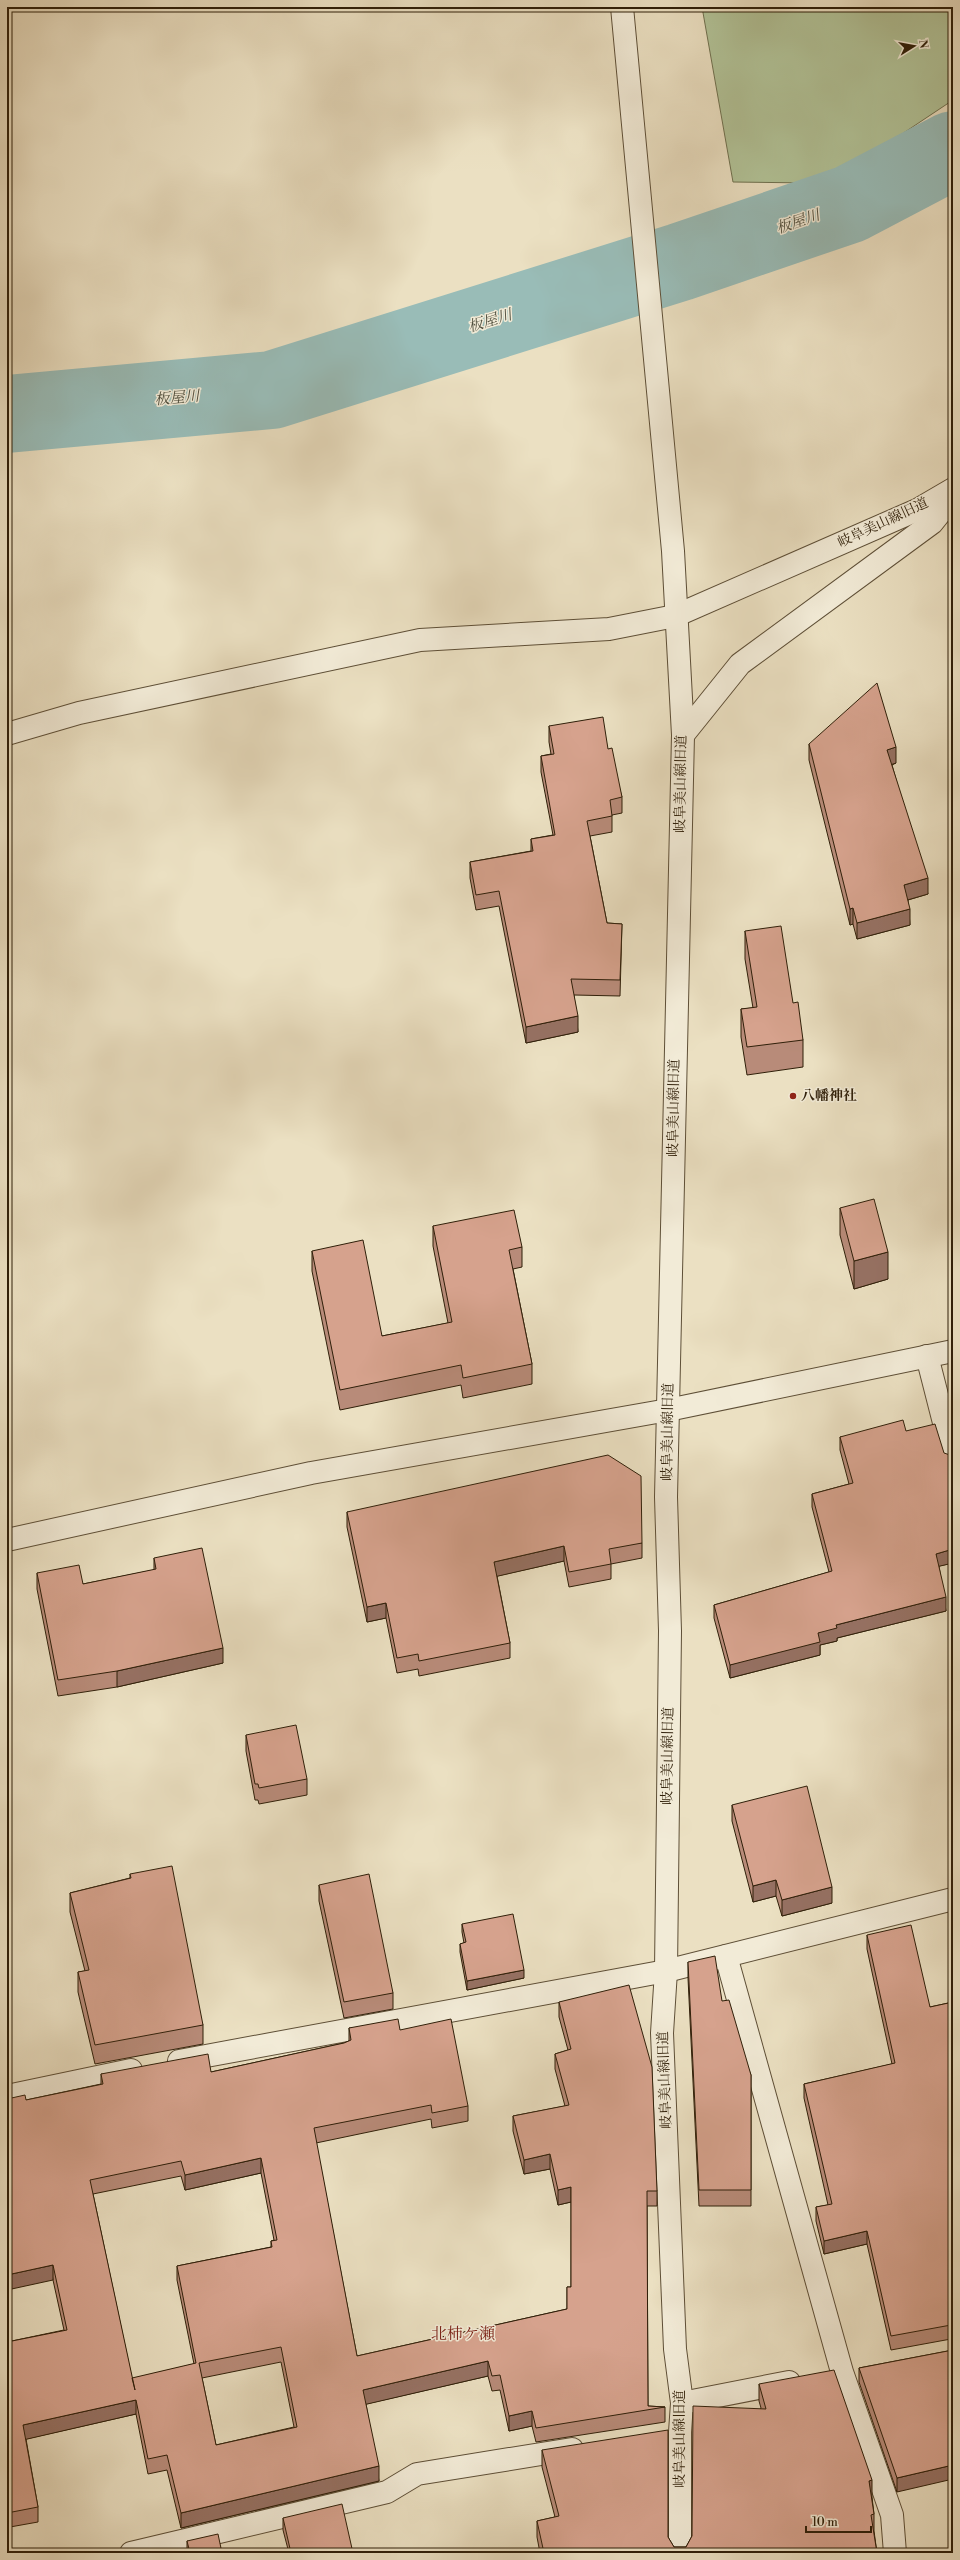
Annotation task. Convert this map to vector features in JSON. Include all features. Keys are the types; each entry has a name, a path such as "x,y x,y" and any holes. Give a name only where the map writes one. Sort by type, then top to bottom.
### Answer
{"street":[{"path":"7,734 79,714 420,640 609,628 675,616 673,552 622,7"},
{"name":"岐阜美山線旧道","path":"680,2553 680,2432 682,2403 676,2349 662,2033 666,1971 670,1631 666,1497 683,735 675,616 917,510 953,489"},
{"path":"683,735 740,664 932,523 953,497"},
{"path":"7,1540 311,1472 668,1410 953,1351"},
{"path":"928,1356 953,1458"},
{"path":"7,2096 157,2065 666,1971 953,1899"},
{"path":"726,1956 842,2372 892,2515 895,2553"},
{"path":"682,2403 864,2368"},
{"path":"657,2436 680,2432"},
{"path":"131,2553 388,2492 417,2474 595,2446"}],"green space":[{"path":"702,7 953,7 953,100 902,134 810,183 733,182"}],"building":[{"path":"953,618 953,634 950,621"},
{"path":"877,683 896,747 887,750 928,878 904,885 910,909 857,923 853,908 850,909 809,744"},
{"path":"603,717 608,749 612,748 622,797 610,800 612,816 587,821 607,923 622,924 620,980 571,979 578,1016 526,1027 499,891 476,895 470,862 533,851 531,839 555,835 541,756 554,754 549,726"},
{"path":"781,926 793,1003 798,1002 803,1040 747,1047 741,1009 757,1007 745,931"},
{"path":"874,1199 888,1252 854,1261 840,1208"},
{"path":"514,1210 522,1247 509,1250 532,1364 463,1378 461,1365 340,1390 312,1251 363,1240 382,1336 452,1322 433,1226"},
{"path":"903,1420 906,1431 935,1424 944,1453 953,1456 953,1549 936,1554 946,1597 836,1625 837,1628 818,1633 820,1642 730,1665 714,1605 832,1571 812,1494 853,1483 840,1437"},
{"path":"608,1455 641,1476 642,1543 609,1549 611,1564 569,1572 564,1546 494,1562 510,1643 419,1661 418,1654 397,1658 386,1603 367,1607 347,1512"},
{"path":"202,1548 223,1648 117,1671 58,1680 37,1573 79,1565 83,1584 156,1569 154,1558"},
{"path":"296,1725 307,1779 259,1788 258,1784 255,1784 246,1735"},
{"path":"807,1786 832,1887 782,1900 776,1880 753,1886 732,1805"},
{"path":"172,1866 203,2025 95,2045 78,1972 89,1970 70,1893 131,1878 130,1874"},
{"path":"369,1874 393,1993 344,2002 319,1885"},
{"path":"513,1914 524,1970 467,1981 460,1944 466,1942 462,1924"},
{"path":"911,1925 930,2007 953,2002 953,2326 951,2325 891,2336 867,2231 824,2241 816,2207 832,2204 804,2084 895,2063 867,1935"},
{"path":"715,1956 722,2001 729,2000 751,2075 751,2190 699,2190 688,1962"},
{"path":"629,1985 652,2067 657,2191 647,2191 648,2406 665,2407 536,2428 532,2411 509,2416 500,2375 492,2376 488,2361 363,2390 379,2466 181,2513 167,2455 148,2459 136,2400 23,2425 38,2507 7,2513 7,2342 67,2330 53,2265 7,2275 7,2099 25,2095 26,2100 103,2084 101,2074 208,2054 211,2072 344,2043 351,2040 349,2028 398,2019 400,2030 451,2019 468,2106 432,2113 431,2105 314,2128 357,2356 567,2309 567,2287 571,2287 571,2187 558,2190 550,2154 524,2160 513,2116 569,2105 555,2054 571,2049 559,2002","holes":["261,2158 277,2240 271,2241 272,2247 177,2266 196,2363 132,2378 90,2180 181,2161 185,2175","281,2347 297,2427 216,2445 199,2363"]},
{"path":"953,2350 953,2465 897,2478 859,2368"},
{"path":"834,2370 872,2480 869,2481 874,2514 871,2515 877,2553 544,2553 537,2521 559,2516 542,2450 668,2430 668,2537 674,2547 686,2547 692,2536 693,2406 766,2409 759,2384"},
{"path":"342,2504 353,2553 291,2553 283,2518"},
{"path":"7,2513 11,2533 7,2534"},
{"path":"218,2534 222,2553 190,2553 187,2541"}],"waterway":[{"name":"板屋川","path":"7,414 272,390 680,262 850,204 953,150"}],"place":[{"name":"八幡神社","path":"793,1096"}],"district":[{"name":"北柿ケ瀬","path":"463,2334"}]}
